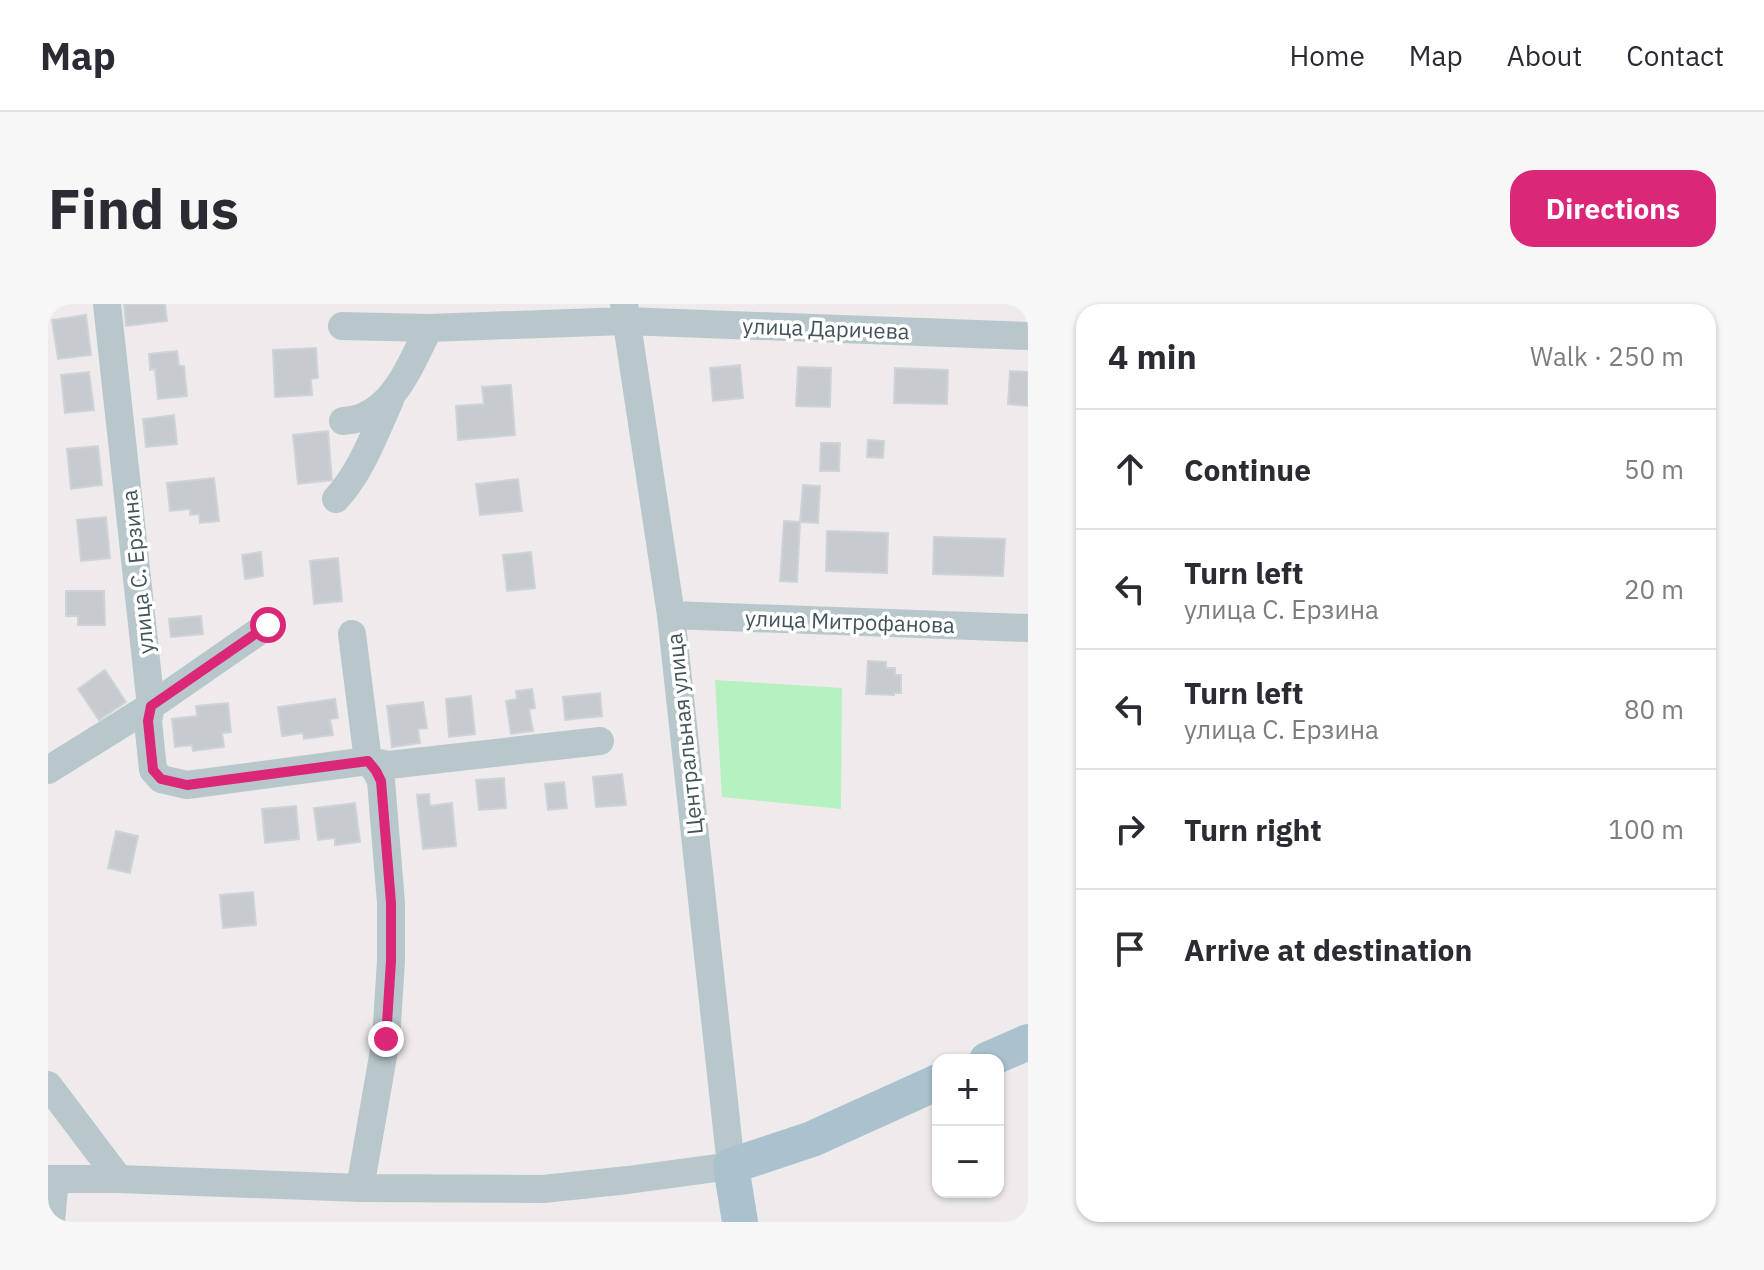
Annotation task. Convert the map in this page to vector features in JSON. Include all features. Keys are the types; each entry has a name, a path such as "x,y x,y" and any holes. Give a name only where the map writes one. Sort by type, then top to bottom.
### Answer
{"main road":[{"path":"1001,1054 1028,1042"},
{"path":"740,1222 731,1166 812,1139 932,1085"}],"street":[{"name":"улица С. Ерзина","path":"107,304 151,706 148,721 153,770 161,779 187,785 368,761 389,765 600,741"},
{"name":"улица Даричева","path":"342,326 429,328 624,312 1028,336"},
{"name":"Центральная улица","path":"624,312 671,615 731,1166"},
{"path":"336,499 346,488 429,328"},
{"path":"343,421 369,414 396,389"},
{"name":"улица Митрофанова","path":"671,615 1028,628"},
{"path":"48,770 151,706 268,625"},
{"path":"352,634 368,761 381,781 391,903 386,1039 360,1188"},
{"path":"48,1085 119,1179"},
{"path":"51,1222 51,1179 360,1188 543,1189 731,1166"}],"green space":[{"path":"715,680 842,688 841,809 722,797"}],"building":[{"path":"124,304 165,304 167,321 126,326"},
{"path":"86,315 91,355 58,359 52,320"},
{"path":"316,348 318,378 311,379 312,395 275,397 273,350"},
{"path":"177,351 179,366 184,366 187,396 158,399 155,369 150,370 149,354"},
{"path":"740,365 743,398 713,401 710,368"},
{"path":"798,367 831,368 830,407 796,406"},
{"path":"895,368 948,370 947,404 894,403"},
{"path":"1010,371 1028,372 1028,406 1008,404"},
{"path":"89,372 94,410 65,413 61,375"},
{"path":"511,385 515,435 458,440 456,406 484,404 482,387"},
{"path":"174,415 177,444 146,447 143,419"},
{"path":"328,431 332,480 298,484 293,435"},
{"path":"868,440 884,441 883,458 867,457"},
{"path":"821,443 840,443 839,471 820,471"},
{"path":"98,446 102,485 71,489 67,449"},
{"path":"214,478 219,521 200,523 199,514 190,515 190,509 170,511 167,483"},
{"path":"518,479 522,511 480,515 476,484"},
{"path":"803,485 820,486 818,523 800,522"},
{"path":"106,517 110,558 81,561 77,520"},
{"path":"784,521 800,522 797,582 780,581"},
{"path":"827,531 888,533 887,573 826,571"},
{"path":"934,537 1005,539 1003,576 933,574"},
{"path":"261,552 263,576 245,579 242,555"},
{"path":"531,552 535,588 507,591 503,555"},
{"path":"338,558 342,601 314,604 310,561"},
{"path":"66,591 104,591 105,625 78,625 78,616 66,616"},
{"path":"201,616 203,634 171,637 169,619"},
{"path":"868,661 886,662 886,668 895,668 895,675 901,675 901,693 866,694"},
{"path":"105,670 126,702 99,720 78,689"},
{"path":"532,689 535,708 529,709 533,731 511,734 506,701 517,699 516,691"},
{"path":"600,693 602,716 565,720 563,697"},
{"path":"471,696 475,734 449,737 446,699"},
{"path":"335,699 338,718 330,719 333,735 304,739 303,733 282,736 278,707"},
{"path":"423,702 427,728 418,729 420,743 392,747 387,706"},
{"path":"228,703 231,732 222,733 224,747 193,751 192,745 175,747 172,719 197,716 196,706"},
{"path":"622,774 626,805 596,807 593,777"},
{"path":"504,778 506,808 479,810 476,780"},
{"path":"564,782 567,808 548,810 545,784"},
{"path":"429,794 430,806 452,803 456,846 423,849 417,795"},
{"path":"355,803 360,842 335,845 335,838 318,840 314,808"},
{"path":"296,806 299,839 265,843 262,809"},
{"path":"116,831 138,836 130,873 108,868"},
{"path":"253,892 256,925 223,928 220,895"}],"route":[{"path":"268,625 151,706 148,721 153,770 161,779 187,785 368,761 381,781 391,903 386,1039"}]}
